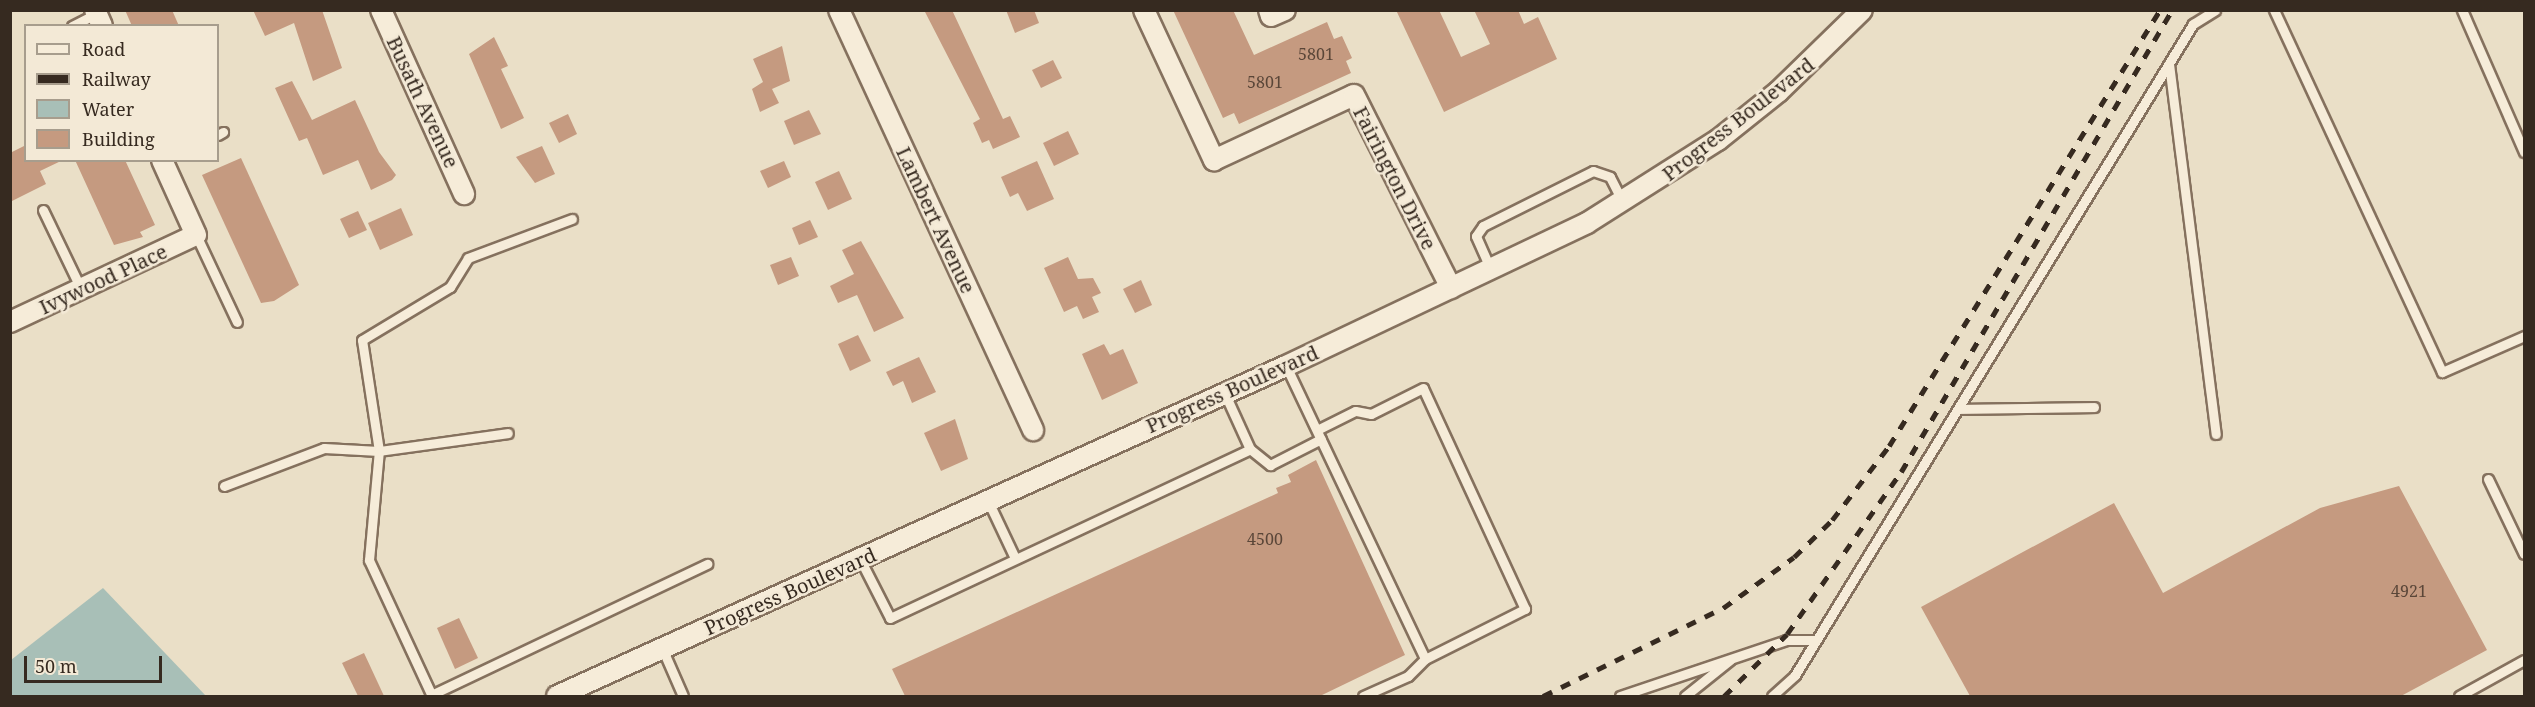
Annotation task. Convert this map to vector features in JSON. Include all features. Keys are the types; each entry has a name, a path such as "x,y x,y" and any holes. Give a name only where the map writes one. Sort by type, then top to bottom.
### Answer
{"street":[{"name":"Busath Avenue","path":"381,10 464,194"},
{"name":"Lambert Avenue","path":"839,10 1033,430"},
{"name":"Fairington Drive","path":"1144,10 1214,160 1354,95 1451,288"},
{"path":"1269,10 1271,16 1285,10"},
{"name":"Progress Boulevard","path":"557,696 1224,392 1286,366 1491,270 1623,202 1769,99 1862,10"},
{"path":"163,162 195,235"},
{"name":"Ivywood Place","path":"12,318 81,289 195,235"}],"lane":[{"path":"1772,696 1796,675 2193,24 2215,10"},
{"path":"2274,10 2442,372 2524,336"},
{"path":"2462,10 2524,152"},
{"path":"78,24 98,17"},
{"path":"2169,64 2216,434"},
{"path":"1491,270 1476,236 1483,226 1593,171 1610,177 1623,202"},
{"path":"43,210 81,289"},
{"path":"572,219 468,258 450,286 362,340 379,451 369,560 431,696 707,564"},
{"path":"195,235 237,322"},
{"path":"1286,366 1425,659"},
{"path":"1317,430 1354,411 1371,414 1423,388 1525,609 1425,659 1408,676 1363,696"},
{"path":"1224,392 1250,449 1270,465 1322,439"},
{"path":"1959,409 2094,407"},
{"path":"224,486 324,448 379,451 508,433"},
{"path":"860,559 890,618 1250,449"},
{"path":"2488,479 2524,554"},
{"path":"988,500 1015,558"},
{"path":"1620,696 1786,640 1816,640"},
{"path":"663,648 683,696"},
{"path":"1685,696 1735,656"},
{"path":"2459,696 2524,660"}],"water":[{"path":"103,588 206,696 11,696 11,660"}],"building":[{"path":"125,10 172,10 178,24 131,24"},
{"path":"253,10 322,10 342,68 313,81 294,23 265,36"},
{"path":"924,10 952,10 1003,119 1010,116 1020,137 993,149 989,140 982,143 973,123 980,119"},
{"path":"1006,10 1034,10 1039,23 1015,33"},
{"path":"1173,10 1233,10 1254,55 1327,22 1334,39 1342,36 1352,58 1346,61 1351,73 1239,124 1234,113 1223,118"},
{"path":"1396,10 1439,10 1461,57 1490,44 1474,10 1518,10 1524,24 1538,17 1557,59 1444,112"},
{"path":"494,37 508,66 501,69 524,118 501,129 469,54"},
{"path":"782,46 790,81 772,89 779,103 760,112 752,89 763,82 753,59"},
{"path":"1053,60 1062,78 1041,88 1032,70"},
{"path":"292,81 312,120 355,100 379,152 396,175 392,180 371,190 358,160 323,175 307,138 299,141 275,88"},
{"path":"809,110 821,134 794,145 784,121"},
{"path":"568,114 577,134 559,143 549,123"},
{"path":"1068,131 1079,154 1054,166 1043,143"},
{"path":"24,146 24,162 59,162 40,171 46,184 10,202 10,153"},
{"path":"542,146 555,174 535,183 516,157"},
{"path":"241,158 299,285 274,301 261,303 202,175"},
{"path":"784,161 791,177 768,188 760,171"},
{"path":"1037,161 1054,199 1027,211 1018,193 1010,197 1001,177"},
{"path":"76,162 126,162 155,225 140,232 143,237 114,245"},
{"path":"839,171 852,199 828,210 815,182"},
{"path":"401,208 413,235 380,250 368,223"},
{"path":"358,211 367,230 349,238 340,219"},
{"path":"810,220 818,237 799,245 792,228"},
{"path":"861,241 904,318 874,332 857,295 838,303 830,286 854,274 842,250"},
{"path":"791,257 799,276 778,285 770,265"},
{"path":"1068,257 1078,279 1093,278 1101,293 1092,297 1099,312 1083,319 1077,306 1064,312 1044,268"},
{"path":"1141,280 1152,305 1135,313 1123,289"},
{"path":"858,335 871,361 850,371 838,344"},
{"path":"1104,344 1110,355 1123,349 1138,383 1102,400 1082,354"},
{"path":"919,357 936,392 912,403 903,381 893,386 886,372"},
{"path":"955,419 968,459 941,471 924,433"},
{"path":"1316,460 1405,655 1320,696 905,696 892,669 1278,493 1276,488 1291,482 1288,475"},
{"path":"2399,486 2487,650 2401,696 1970,696 1921,607 2114,503 2163,593 2320,508"},
{"path":"459,618 478,658 455,669 437,628"},
{"path":"364,653 384,696 358,696 342,663"}],"railway":[{"path":"1543,696 1723,608 1794,557 1832,520 1889,446 2160,10"},
{"path":"1724,696 1787,634 1901,472 2172,10"}]}
